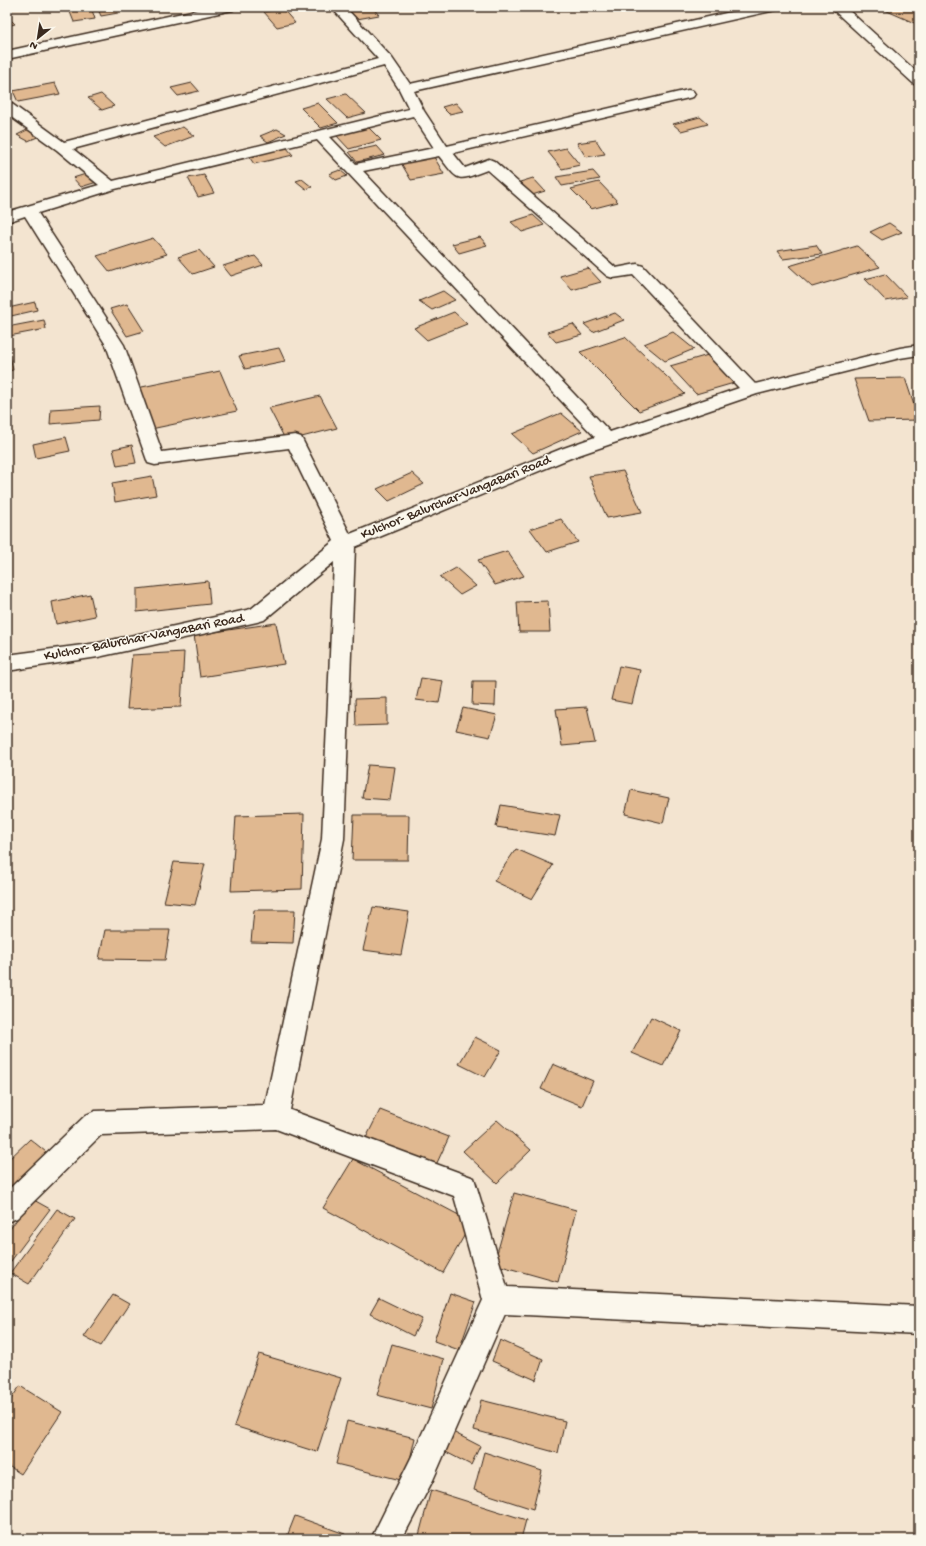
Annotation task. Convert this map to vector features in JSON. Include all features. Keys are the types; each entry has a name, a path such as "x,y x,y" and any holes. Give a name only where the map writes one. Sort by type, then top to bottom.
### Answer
{"street":[{"path":"7,55 228,7"},
{"path":"338,7 387,62 406,89 417,111 443,151 462,174 489,164 613,273 637,269 751,390"},
{"path":"406,89 771,7"},
{"path":"837,7 919,81"},
{"path":"62,146 387,62"},
{"path":"352,169 443,151 688,94"},
{"path":"7,107 62,146 110,186"},
{"path":"7,217 110,186 417,111"},
{"path":"320,135 607,439"},
{"path":"29,210 115,345 155,459 295,441 345,544 333,839 276,1117"},
{"name":"Kulchor- Balurchar-VangaBari Road","path":"7,663 98,650 256,615 345,544 567,453 751,390 900,353 919,350"},
{"path":"7,1209 95,1122 276,1117 465,1187 497,1300 422,1469 386,1539"},
{"path":"497,1300 919,1320"}],"building":[{"path":"68,7 91,7 95,19 74,22"},
{"path":"97,7 115,7 118,13 101,16"},
{"path":"346,7 372,7 379,15 357,19"},
{"path":"878,7 919,7 919,25"},
{"path":"282,8 295,23 277,27 264,12"},
{"path":"7,16 15,24 7,26"},
{"path":"55,83 60,94 18,102 13,91"},
{"path":"192,83 199,91 178,96 171,88"},
{"path":"101,94 114,106 102,110 88,98"},
{"path":"346,94 366,113 347,118 327,99"},
{"path":"318,103 338,123 321,128 301,108"},
{"path":"456,103 463,111 449,114 442,107"},
{"path":"700,117 708,124 681,131 673,124"},
{"path":"367,126 381,140 349,149 336,135"},
{"path":"183,127 194,136 165,147 153,137"},
{"path":"29,129 40,136 28,141 17,135"},
{"path":"277,129 286,134 268,142 260,136"},
{"path":"596,140 605,154 586,157 577,143"},
{"path":"377,146 385,155 357,162 349,152"},
{"path":"286,147 293,155 254,164 248,155"},
{"path":"566,148 580,165 562,169 548,152"},
{"path":"434,157 444,174 411,180 401,163"},
{"path":"340,170 347,176 336,180 329,174"},
{"path":"593,171 600,179 562,186 556,177"},
{"path":"89,173 97,182 81,187 73,178"},
{"path":"204,175 214,193 198,197 188,178"},
{"path":"533,178 545,191 532,195 520,182"},
{"path":"302,179 312,187 306,189 296,181"},
{"path":"599,182 618,202 591,209 571,189"},
{"path":"533,215 544,225 522,232 511,222"},
{"path":"889,223 902,232 882,240 870,232"},
{"path":"480,237 487,245 459,253 452,244"},
{"path":"153,238 167,254 110,272 97,256"},
{"path":"816,245 822,254 783,259 777,251"},
{"path":"857,246 880,267 812,287 789,266"},
{"path":"199,250 214,267 193,274 178,257"},
{"path":"255,256 263,265 231,276 223,266"},
{"path":"588,268 601,282 572,290 560,276"},
{"path":"885,274 907,297 886,301 865,279"},
{"path":"443,291 455,300 432,310 419,301"},
{"path":"35,302 37,310 11,316 8,308"},
{"path":"127,304 144,331 127,336 110,309"},
{"path":"454,312 467,324 427,340 414,328"},
{"path":"615,313 624,320 593,332 584,324"},
{"path":"44,320 46,329 9,336 7,327"},
{"path":"573,324 582,335 556,342 547,332"},
{"path":"673,332 694,349 665,361 644,344"},
{"path":"625,337 685,394 639,411 580,352"},
{"path":"7,342 13,370 7,371"},
{"path":"279,348 285,361 245,369 239,356"},
{"path":"708,355 734,383 696,394 670,366"},
{"path":"220,371 237,411 151,429 137,388"},
{"path":"905,378 919,420 869,421 854,379"},
{"path":"320,396 337,428 286,441 269,408"},
{"path":"100,406 99,420 50,424 51,409"},
{"path":"561,413 582,431 533,453 512,434"},
{"path":"66,437 70,451 36,458 33,444"},
{"path":"132,445 136,463 117,466 113,449"},
{"path":"623,471 642,512 607,518 589,476"},
{"path":"412,473 424,484 389,501 377,489"},
{"path":"152,476 156,495 115,502 112,483"},
{"path":"561,519 578,542 547,552 530,529"},
{"path":"507,551 524,576 495,585 478,560"},
{"path":"456,568 476,586 460,595 440,577"},
{"path":"208,581 210,604 137,612 137,589"},
{"path":"90,594 95,616 56,624 52,602"},
{"path":"548,601 550,632 519,632 517,602"},
{"path":"276,623 284,664 200,677 194,635"},
{"path":"184,652 181,707 127,709 132,655"},
{"path":"619,666 640,670 632,704 611,700"},
{"path":"421,678 443,681 439,703 416,700"},
{"path":"473,681 496,681 495,706 472,705"},
{"path":"387,698 387,725 356,726 355,699"},
{"path":"587,707 595,743 562,746 556,709"},
{"path":"463,708 497,715 490,737 456,730"},
{"path":"368,765 395,767 390,800 362,798"},
{"path":"631,790 669,798 663,823 625,814"},
{"path":"501,805 560,815 555,836 496,827"},
{"path":"304,814 302,889 231,891 236,816"},
{"path":"354,815 409,815 408,860 352,860"},
{"path":"516,849 553,865 532,899 494,881"},
{"path":"174,862 205,864 195,905 164,902"},
{"path":"373,907 409,912 401,955 363,950"},
{"path":"254,910 295,910 293,943 251,942"},
{"path":"105,930 170,930 165,960 99,959"},
{"path":"651,1017 681,1031 663,1066 632,1053"},
{"path":"475,1037 501,1050 485,1077 459,1064"},
{"path":"553,1064 593,1081 582,1106 541,1089"},
{"path":"380,1110 449,1137 436,1165 366,1138"},
{"path":"497,1120 531,1150 497,1183 463,1151"},
{"path":"30,1139 51,1156 7,1200 7,1161"},
{"path":"353,1159 472,1222 443,1273 323,1208"},
{"path":"514,1193 576,1210 558,1282 494,1264"},
{"path":"32,1199 50,1209 8,1265 7,1233"},
{"path":"57,1209 75,1219 29,1284 10,1273"},
{"path":"450,1293 476,1302 459,1350 434,1341"},
{"path":"113,1295 129,1304 101,1346 84,1337"},
{"path":"379,1298 422,1319 413,1336 370,1314"},
{"path":"500,1340 543,1359 536,1380 492,1361"},
{"path":"392,1344 444,1359 431,1409 377,1395"},
{"path":"259,1354 341,1378 317,1452 234,1426"},
{"path":"20,1386 62,1412 21,1474 7,1465 7,1405"},
{"path":"481,1400 565,1421 558,1453 474,1430"},
{"path":"347,1421 415,1438 405,1481 336,1464"},
{"path":"451,1431 480,1446 471,1465 442,1450"},
{"path":"484,1452 542,1471 533,1509 474,1490"},
{"path":"431,1490 526,1520 521,1539 418,1539"},
{"path":"295,1516 345,1534 343,1539 286,1539"}]}
